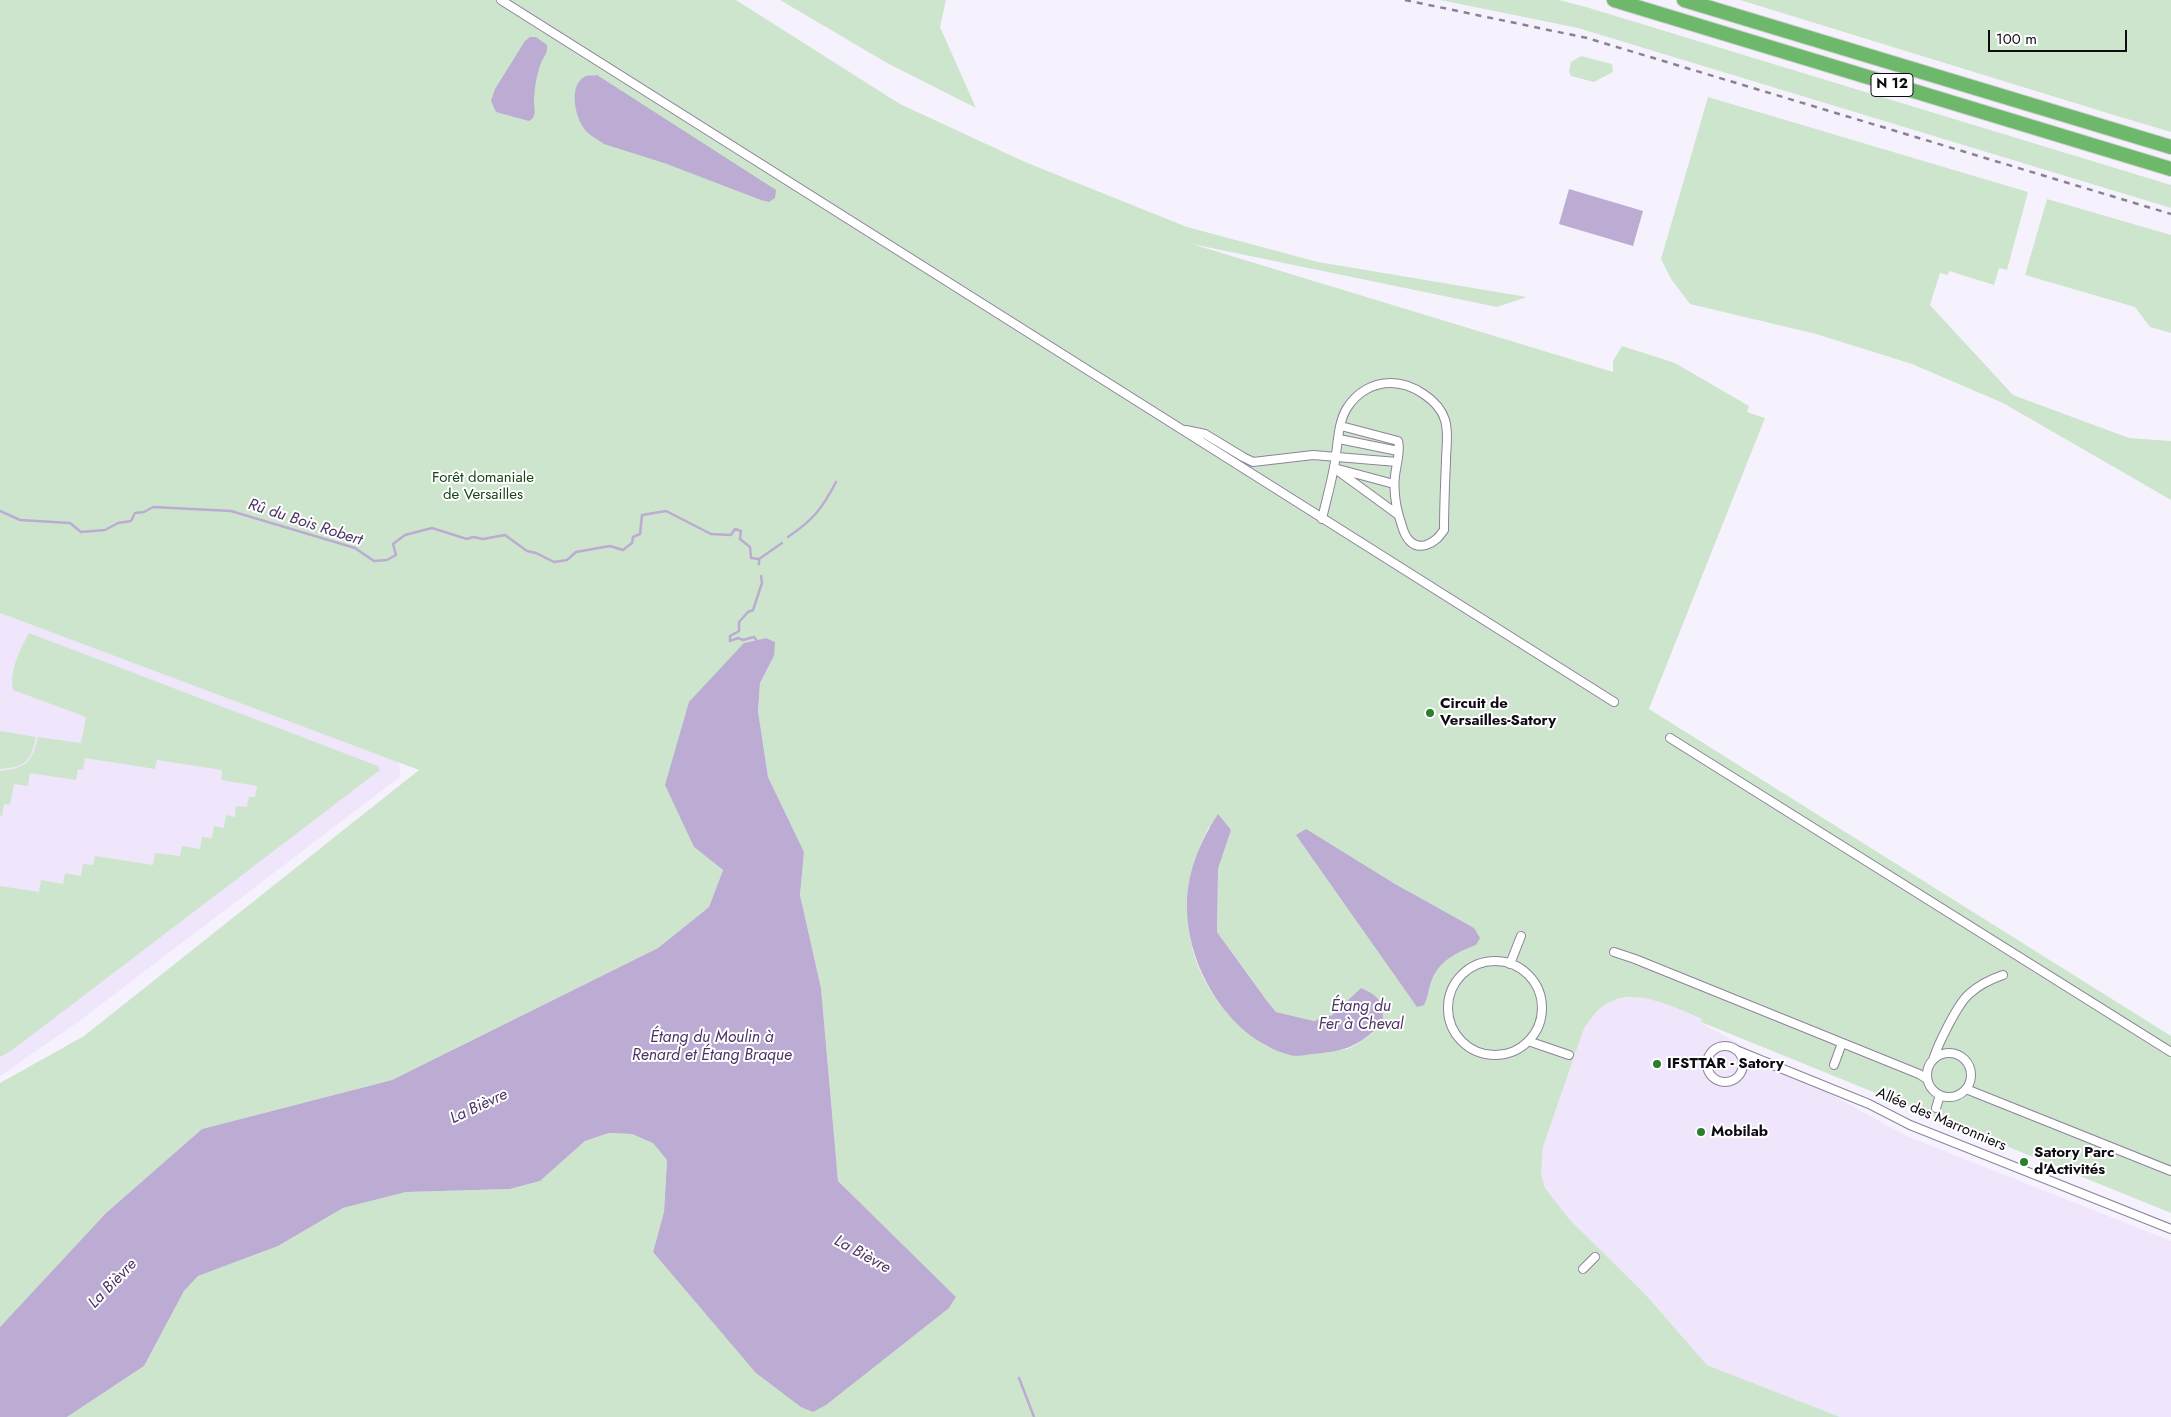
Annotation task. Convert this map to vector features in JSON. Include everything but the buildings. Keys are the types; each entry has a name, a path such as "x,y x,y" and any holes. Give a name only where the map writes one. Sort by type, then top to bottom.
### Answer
{"highway":[{"name":"N 12","path":"1614,0 2171,169"},
{"name":"N 12","path":"1684,0 2171,147"}],"street":[{"path":"501,0 1614,702"},
{"path":"1322,519 1334,468 1341,426 1344,413 1355,398 1364,391 1377,385 1392,383 1411,388 1426,396 1440,410 1446,422 1444,530 1434,542 1425,545 1418,545 1409,541 1404,535 1397,514 1394,484 1400,444 1396,439 1341,426"},
{"path":"1182,430 1205,434 1243,458 1254,462 1313,456 1397,462"},
{"path":"1339,439 1398,451"},
{"path":"1334,468 1397,514"},
{"path":"1334,468 1394,484"},
{"path":"1670,738 2171,1052"},
{"path":"1510,964 1521,936"},
{"path":"1614,952 1635,958 1927,1079"},
{"path":"1487,961 1503,961 1510,964 1518,967 1531,977 1540,991 1542,1008 1540,1024 1528,1041 1519,1049 1504,1054 1489,1055 1474,1051 1462,1042 1453,1030 1448,1016 1448,1001 1452,987 1460,975 1472,966 1487,961"},
{"path":"1933,1060 1946,1053 1961,1056 1966,1061 1971,1075 1966,1089 1954,1096 1940,1095 1930,1086 1927,1072 1937,1046 1967,996 1980,985 2003,975"},
{"path":"1528,1041 1569,1055"},
{"path":"1834,1065 1842,1043"},
{"name":"Allée des Marronniers","path":"1756,1058 1742,1064 1738,1075 1728,1081 1716,1079 1708,1070 1708,1058 1716,1049 1726,1046 1756,1058 1869,1104 1910,1125 2171,1229"},
{"path":"1736,1050 1742,1064"},
{"path":"1966,1089 2171,1172"},
{"path":"1936,1108 1940,1095"},
{"path":"1583,1269 1594,1257"}],"shaded area":[{"path":"0,613 398,761 401,776 78,1022 0,1076"},
{"path":"1640,996 1653,999 1702,1019 1701,1023 1907,1136 2171,1241 2171,1417 1840,1417 1707,1365 1645,1294 1570,1220 1545,1188 1541,1174 1543,1147 1583,1031 1589,1020 1613,1000"}],"green space":[{"name":"Forêt domaniale de Versailles","path":"0,0 736,0 900,104 1025,162 1187,227 1318,262 1527,297 1497,307 1192,244 1613,372 1613,361 1622,346 1675,363 1749,406 1747,412 1765,418 1649,709 2171,1036 2171,1213 1701,1022 1702,1019 1669,1005 1637,997 1622,998 1608,1003 1595,1014 1583,1031 1543,1147 1541,1174 1545,1188 1570,1220 1645,1294 1707,1365 1840,1417 67,1417 144,1366 184,1291 198,1276 278,1246 343,1208 406,1192 510,1189 540,1181 585,1141 609,1133 632,1134 654,1143 667,1160 664,1212 653,1252 949,1308 956,1297 838,1181 821,988 800,895 804,852 768,777 758,711 760,683 774,656 774,642 766,638 744,643 694,847 723,870 709,907 658,948 392,1080 202,1129 106,1213 0,1327 0,1083 84,1036 419,770 0,613","holes":["1209,827 1231,830 1218,869 1217,932 1276,1012 1314,1021 1332,1015 1361,988 1373,1033 1354,1046 1343,1050 1273,1049 1256,1039 1237,1023 1219,1002 1204,979 1194,955 1189,930 1190,879"]},
{"path":"780,0 946,0 940,27 976,108 887,63"},
{"path":"1440,0 1559,0 1586,7 2171,185 2171,208 1578,28"},
{"path":"1740,0 2171,0 2171,132 2117,116"},
{"path":"1581,56 1612,64 1613,72 1594,82 1571,76 1569,71 1571,62"},
{"path":"1708,97 2028,192 2007,270 1999,268 1994,285 1949,271 1948,275 1940,273 1930,305 2013,395 2129,438 2171,441 2171,500 2003,403 1912,364 1816,334 1690,304 1671,279 1661,259"},
{"path":"2047,199 2171,235 2171,333 2150,327 2135,307 2025,275"},
{"path":"29,633 378,766 380,770 11,1051 0,1057 0,886 39,892 41,880 63,884 65,873 81,876 83,864 93,865 95,856 153,865 155,853 180,856 182,846 200,849 202,837 212,838 214,826 224,828 226,815 235,817 236,806 247,807 249,797 255,797 257,786 221,780 222,770 157,760 155,769 85,758 83,770 78,769 76,780 30,773 28,786 14,784 10,805 4,804 2,816 0,815 0,771 16,768 27,763 33,753 38,737 81,743 86,717 13,690 14,668"},
{"path":"0,731 36,737 32,752 26,762 15,767 0,769"}],"water":[{"path":"530,37 536,37 547,45 547,48 537,78 534,94 534,114 533,118 529,121 496,112 491,101 495,89 525,41"},
{"path":"597,75 776,190 775,198 769,202 761,200 667,164 604,144 592,136 580,122 576,108 575,92 580,80 586,76"},
{"path":"1569,189 1643,211 1633,246 1559,224"},
{"name":"Étang du Moulin à Renard et Étang Braque","path":"766,638 775,642 774,656 760,683 758,711 768,777 804,852 800,895 821,988 838,1181 956,1297 949,1308 826,1405 813,1412 801,1407 756,1373 653,1252 664,1212 667,1160 653,1143 632,1134 609,1133 585,1141 540,1181 510,1189 406,1192 343,1208 278,1246 198,1276 184,1291 144,1366 67,1417 0,1417 0,1327 106,1213 202,1129 392,1080 658,948 709,907 723,870 694,847 665,785 689,702 744,643"},
{"name":"Étang du Fer à Cheval","path":"1218,814 1231,830 1218,869 1217,932 1276,1012 1314,1021 1332,1015 1361,988 1373,994 1380,1001 1383,1023 1366,1038 1343,1049 1301,1056 1290,1055 1268,1047 1249,1034 1231,1018 1216,999 1204,978 1195,955 1189,933 1187,897 1195,860 1205,836"},
{"path":"1306,829 1395,884 1474,928 1480,938 1476,945 1455,954 1438,968 1431,982 1424,1005 1417,1007 1296,835"}],"waterway":[{"path":"788,537 816,513 836,482"},
{"name":"Rû du Bois Robert","path":"0,511 20,520 70,523 81,532 105,530 118,523 131,521 135,513 144,512 153,507 231,511 355,548 374,561 387,560 396,555 393,544 405,535 432,528 467,539 473,537 483,539 505,535 527,551 536,553 554,562 567,560 576,552 610,546 623,550 632,543 633,537 640,534 642,515 666,511 711,534 731,535 735,529 741,531 740,539 750,547 751,558 759,559 759,564"},
{"path":"759,559 782,543"},
{"name":"Rû du Bois Robert","path":"757,641 754,637 743,640 738,638 730,641 730,636 739,631 739,622 748,612 753,610 762,583 761,576"},
{"name":"La Bièvre","path":"1019,1378 1034,1417"}],"railway":[{"path":"1405,0 1587,38 2171,214"}],"place":[{"name":"Circuit de Versailles-Satory","path":"1430,713"},
{"name":"IFSTTAR - Satory","path":"1657,1064"},
{"name":"Mobilab","path":"1701,1132"},
{"name":"Satory Parc d'Activités","path":"2024,1162"}]}
